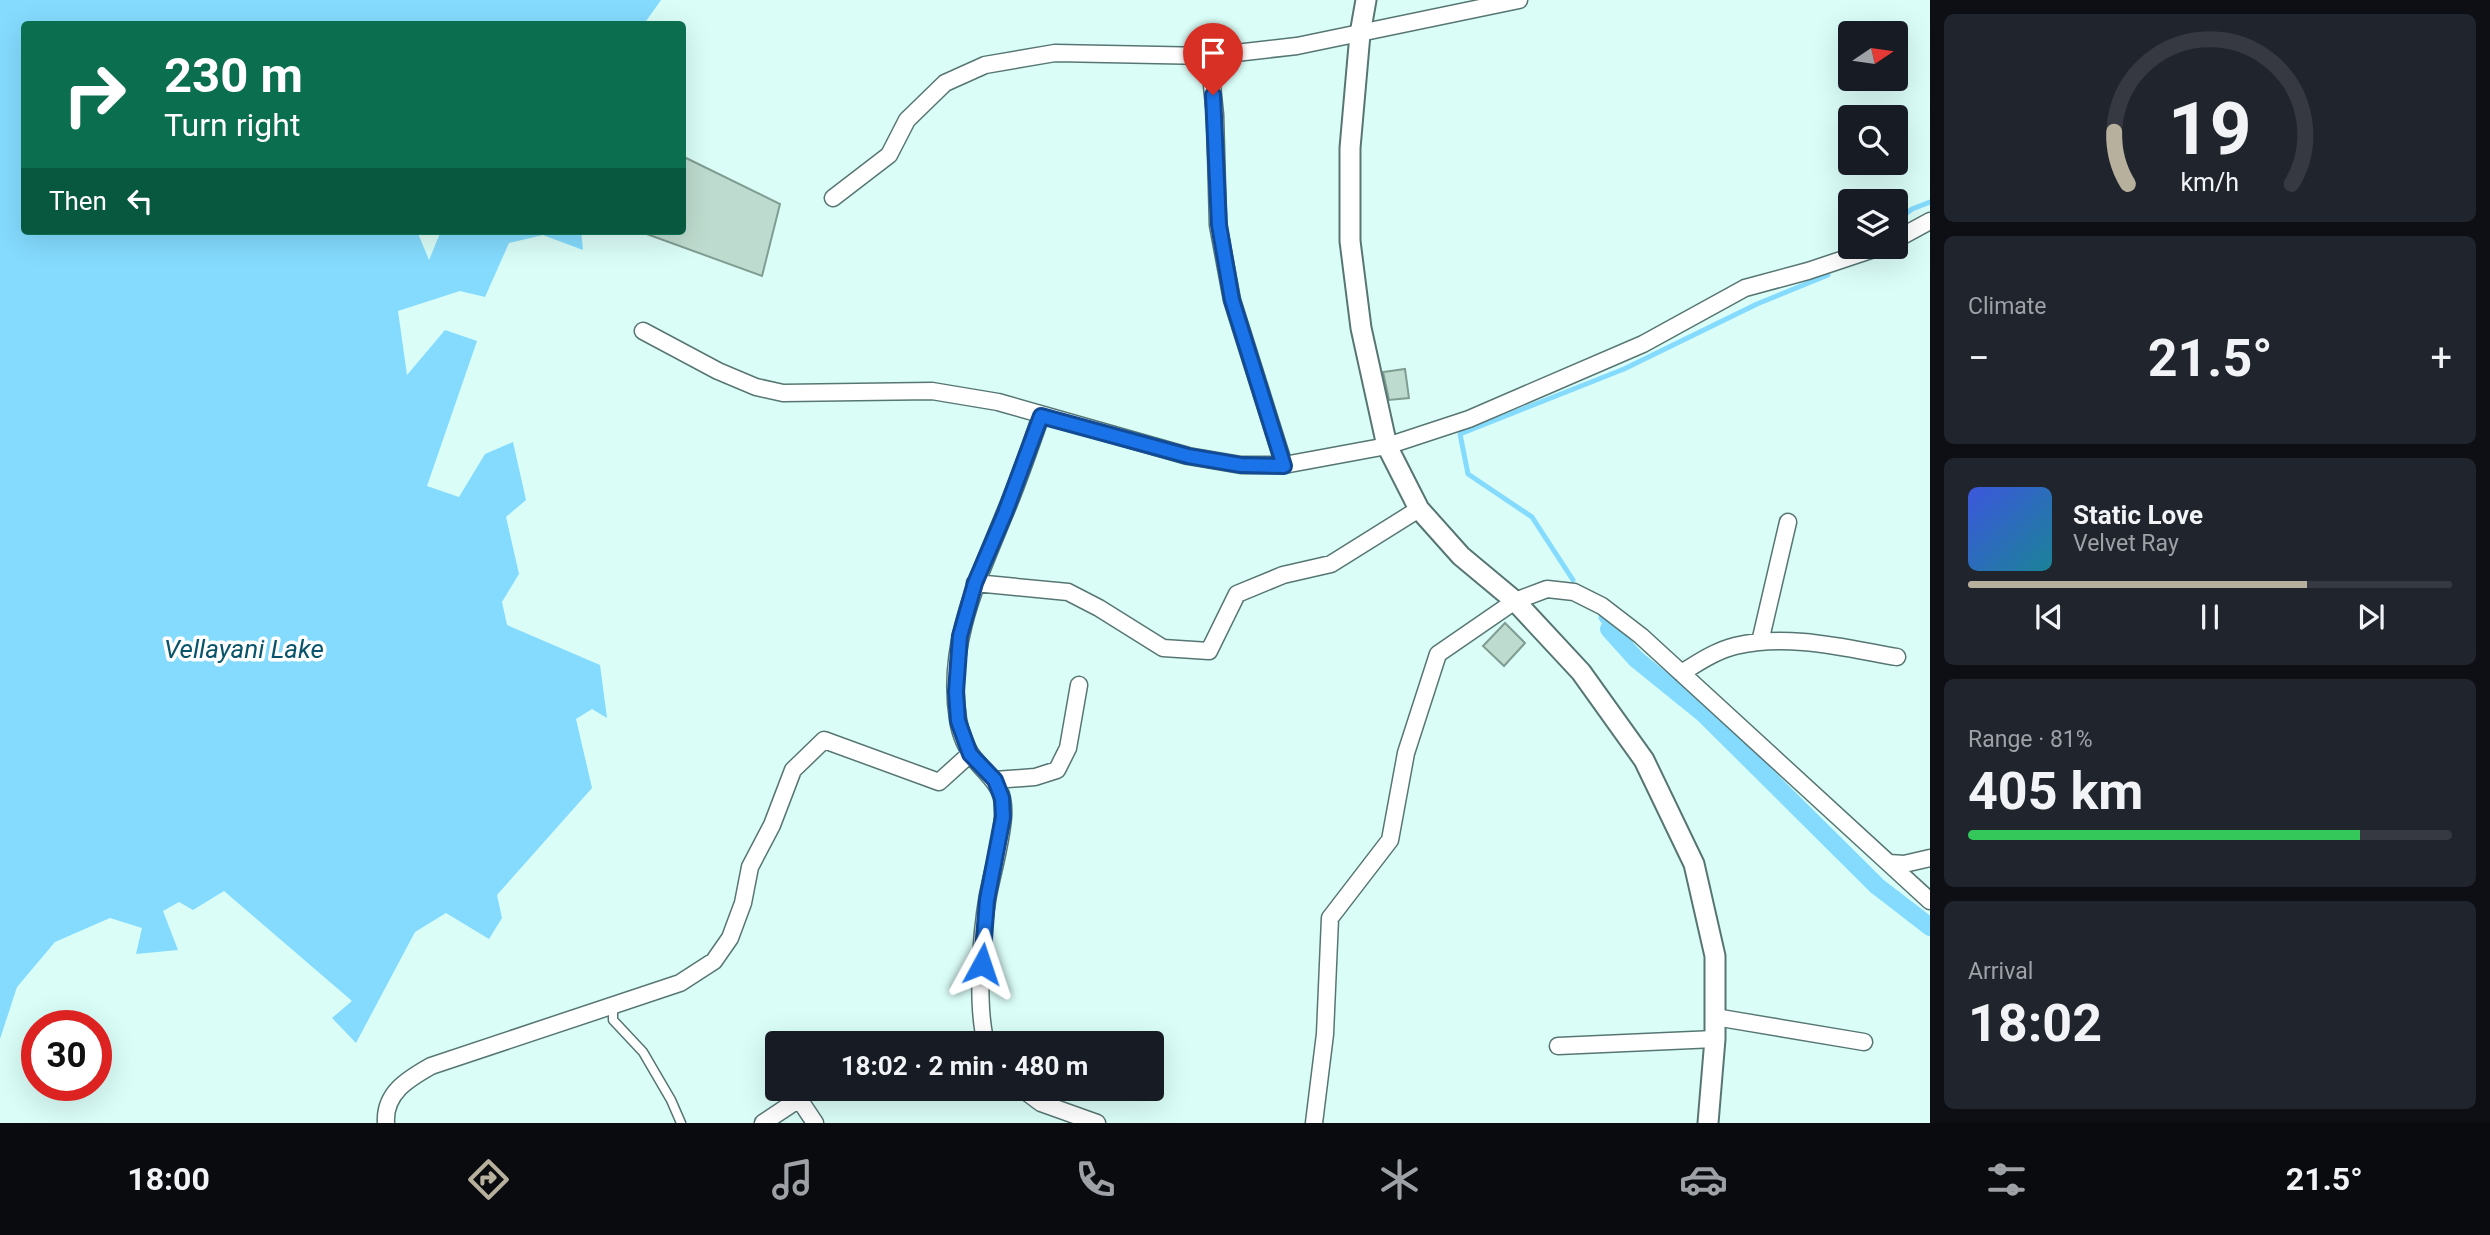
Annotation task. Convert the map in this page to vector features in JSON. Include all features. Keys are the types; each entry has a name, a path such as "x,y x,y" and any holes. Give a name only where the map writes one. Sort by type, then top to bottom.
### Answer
{"street":[{"path":"1366,0 1360,34 1350,148 1350,241 1361,328 1387,446 1419,509 1461,556 1515,601 1581,672 1644,760 1694,864 1715,956 1716,1040 1708,1123"},
{"path":"833,198 889,155 907,120 945,83 985,65 1055,53 1209,56 1297,46 1519,0"},
{"path":"1209,56 1219,225 1232,300 1284,466"},
{"path":"1908,233 1930,221"},
{"path":"643,331 718,371 756,387 783,393 932,391 998,402 1188,456 1241,465 1284,466 1387,446 1469,419 1643,344 1745,288 1844,259"},
{"path":"982,1031 980,1023 982,964 987,900 1003,817 1002,798 995,780 970,754 958,721 956,692 960,636 975,583 1005,513 1041,416"},
{"path":"975,583 1068,592 1163,648 1209,652 1237,594 1283,575 1331,564 1419,509"},
{"path":"1760,642 1788,522"},
{"path":"1314,1123 1325,1034 1330,918 1390,840 1406,753 1438,654 1515,601 1547,589 1574,592 1602,606 1641,636 1930,901"},
{"path":"1681,673 1715,653 1734,646 1760,642 1832,645 1897,657"},
{"path":"995,780 1035,777 1056,770 1068,748 1079,685"},
{"path":"386,1123 390,1100 402,1083 431,1066 680,983 714,961 730,938 743,903 750,867 772,825 793,770 824,740 939,782 970,754"},
{"path":"1889,863 1904,864 1930,858"},
{"path":"1715,1017 1864,1042"},
{"path":"1558,1046 1716,1040"},
{"path":"763,1123 799,1099 816,1123"},
{"path":"1038,1101 1097,1123"}],"lane":[{"path":"613,1005 613,1020 643,1052 681,1123"}],"water":[{"name":"Vellayani Lake","path":"0,0 661,0 646,21 21,21 21,235 419,235 429,260 439,235 543,235 509,243 485,297 460,291 398,311 407,375 445,330 477,341 427,486 459,497 485,454 513,442 526,500 506,517 519,574 502,602 507,625 600,665 607,718 592,709 576,719 592,788 497,895 502,918 489,939 446,913 415,932 356,1043 332,1018 352,1001 224,891 193,910 179,902 163,911 178,950 136,954 142,928 110,918 55,942 17,987 0,1039"},
{"name":"Vellayani Lake","path":"543,235 581,235 583,250"}],"building":[{"path":"686,158 780,204 762,276 649,235 686,235"},
{"path":"1405,369 1409,398 1389,400 1383,372"},
{"path":"1505,623 1525,643 1504,666 1483,646"}],"waterway":[{"path":"1908,212 1930,202"},
{"path":"1573,580 1532,517 1468,474 1460,434 1624,369 1757,304 1828,275"},
{"path":"1601,618 1609,629"},
{"path":"1609,629 1636,659 1704,714 1877,886 1930,927"}],"route":[{"path":"982,964 987,900 1003,817 1002,798 995,780 970,754 958,721 956,692 960,636 975,583 1005,513 1041,416 1188,456 1241,465 1284,466 1232,300 1219,225 1213,95"}]}
